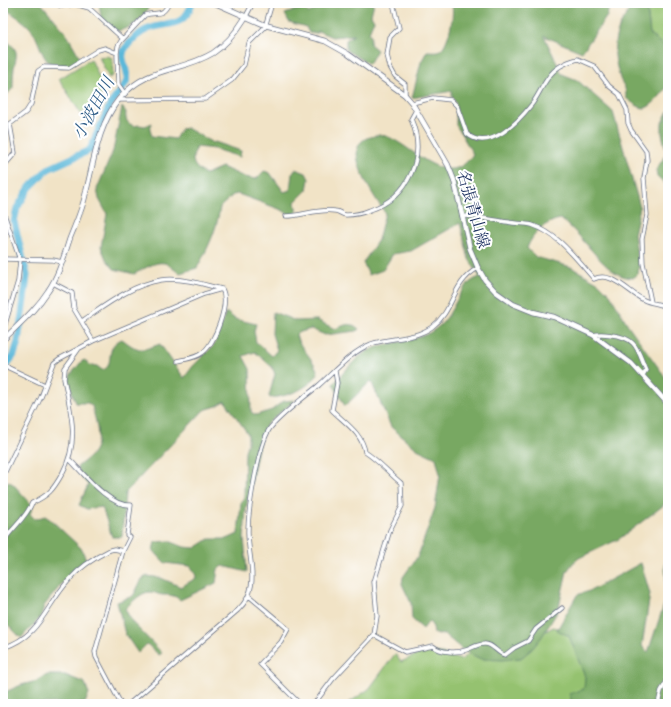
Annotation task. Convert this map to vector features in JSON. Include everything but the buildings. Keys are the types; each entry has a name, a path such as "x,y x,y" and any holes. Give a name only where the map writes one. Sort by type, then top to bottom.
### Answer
{"main road":[{"name":"名張青山線","path":"215,3 245,18 265,25 325,41 360,62 405,95 412,103 448,166 454,180 470,249 478,268 496,292 513,304 533,312 554,317 593,335 631,363 668,404"},
{"path":"3,340 25,319 53,284 86,194 98,141 110,114 124,93 148,76 202,58 214,52 226,43 245,18"}],"street":[{"path":"56,3 62,6 75,4 89,8 123,39"},
{"path":"124,93 119,88 118,46 145,15 164,12 169,3"},
{"path":"245,18 253,3"},
{"path":"119,100 205,99 237,75 246,60 249,43 265,25 272,3"},
{"path":"393,3 399,28 390,37 388,55 390,67 396,76 405,84 405,95"},
{"path":"3,167 15,152 10,124 26,112 31,104 38,71 44,68 69,68 98,50 105,48 117,53"},
{"path":"412,103 428,98 451,100 457,106 467,134 476,138 486,139 498,135 524,114 547,78 564,64 578,58 594,66 609,86 620,94 627,110 628,123 631,130 646,151 647,160 644,178 647,215 642,239 643,263 651,302"},
{"path":"286,216 298,216 308,212 335,210 345,215 370,211 391,199 400,191 412,172 416,154 417,136 411,118 416,110"},
{"path":"3,211 21,260 18,281 3,331"},
{"path":"462,216 481,217 509,223 522,223 540,228 568,249 594,278 598,276 606,277 628,288 643,300 668,308"},
{"path":"3,259 53,260 62,262"},
{"path":"129,704 238,610 249,596 253,580 249,544 249,517 263,441 276,422 358,352 370,345 414,335 430,328 448,309 460,283 470,272 478,268"},
{"path":"82,321 119,295 160,280 181,280 222,289"},
{"path":"53,284 72,293 74,309 93,341"},
{"path":"3,476 46,385 54,363 93,341 204,294 222,289"},
{"path":"178,361 202,353 207,348 218,330 222,316 224,294 222,289"},
{"path":"593,335 599,333 626,337 634,344 639,353 646,370 643,375"},
{"path":"3,542 12,529 28,513 32,503 45,497 53,490 70,460 74,444 64,379 65,368 78,350"},
{"path":"4,363 9,368 46,385"},
{"path":"314,704 333,679 374,635 377,616 374,582 390,530 402,506 401,483 388,472 380,462 365,452 364,442 354,430 332,410 337,383 335,371"},
{"path":"70,460 103,493 118,503 131,505 127,529 127,535 130,537 123,551 95,652 96,657 121,704"},
{"path":"3,648 24,639 37,627 49,604 70,578 83,566 110,550 114,549 123,551"},
{"path":"249,596 288,629 281,642 260,664 300,704"},
{"path":"374,635 405,652 433,646 440,651 463,651 488,644 500,654 505,655 514,648 528,641 536,629 562,608"},
{"path":"658,704 661,691 668,679"}],"green space":[{"path":"3,3 41,3 66,33 81,59 65,67 55,66 50,63 43,54 31,29 3,8"},
{"path":"99,3 151,3 145,14 132,26 114,31 101,18"},
{"path":"333,3 374,3 371,15 374,20 369,32 371,36 370,44 377,50 369,64 346,50 346,40 354,35 332,37 318,31 317,33 309,33 306,27 289,22 285,14 305,7 308,13"},
{"path":"451,3 610,3 607,16 582,52 544,36 562,74 577,80 613,112 640,207 634,234 639,266 638,274 633,278 623,276 613,271 603,263 569,226 560,219 549,223 540,229 527,248 536,257 571,267 599,283 610,294 628,325 668,381 668,502 619,539 579,558 573,563 567,571 558,611 541,638 532,649 521,658 502,660 481,659 464,651 445,635 434,634 433,627 429,621 423,629 412,619 411,603 402,584 403,577 418,556 435,508 440,474 436,458 417,449 391,427 371,381 345,406 333,384 366,352 384,345 421,337 430,333 444,321 466,286 480,277 469,259 460,223 411,251 393,254 383,270 369,275 363,263 378,240 385,213 368,186 358,163 357,152 360,144 367,138 382,135 393,139 428,162 440,167 452,169 463,165 473,154 456,125 456,104 452,97 452,91 412,98 421,62 427,51 439,51 446,42 453,13"},
{"path":"634,3 641,3 647,7 650,35 667,50 668,55 668,84 658,98 651,105 645,108 637,106 626,98 625,87 620,79 616,64 616,37 622,21"},
{"path":"644,3 668,3 668,52 662,44 650,35 647,7"},
{"path":"3,38 12,45 16,51 16,57 13,73 13,88 3,99"},
{"path":"107,56 112,58 113,75 109,78 99,57"},
{"path":"91,59 105,91 81,114 59,79"},
{"path":"122,107 126,112 127,121 132,125 145,126 152,123 150,130 152,136 175,139 181,129 187,128 213,143 215,142 241,151 240,157 214,149 197,147 193,156 194,164 198,169 206,174 222,167 244,177 256,179 264,171 270,173 284,192 290,190 292,174 295,169 306,173 309,179 307,190 295,202 297,214 291,216 282,210 238,194 233,195 220,207 212,239 197,268 180,273 167,264 159,263 134,274 114,269 106,259 101,247 107,214 99,199 97,189 113,151"},
{"path":"668,111 668,186 657,176 656,170 665,156 666,151 662,134 662,123"},
{"path":"226,312 235,319 256,324 254,331 256,342 272,356 277,350 272,334 273,312 296,321 317,320 335,329 350,324 359,329 357,331 325,335 311,329 297,333 296,336 298,341 314,364 318,374 314,380 303,388 284,396 270,398 269,396 275,374 272,367 255,352 243,356 250,369 251,412 256,415 272,410 283,401 295,400 267,424 260,439 246,508 244,538 247,572 223,566 218,569 216,583 180,600 176,597 161,595 154,592 144,593 137,598 125,609 133,623 162,653 159,655 147,644 138,653 125,634 117,602 133,596 142,579 147,576 161,578 181,587 196,578 195,572 190,566 165,563 153,550 155,542 169,541 184,547 195,548 209,539 227,539 238,534 241,503 244,498 245,451 248,442 248,434 225,401 217,406 204,410 125,493 122,537 112,537 102,507 87,509 79,505 88,485 82,478 77,467 89,457 95,449 98,431 92,406 88,403 76,403 68,382 71,374 82,361 85,360 89,365 97,366 102,370 106,368 113,346 116,342 122,339 132,346 140,349 160,344 184,378 193,366 214,345"},
{"path":"8,481 13,484 33,506 30,514 35,519 45,516 51,520 81,548 86,559 68,576 44,606 41,617 21,638 3,620 3,487"},
{"path":"668,556 668,704 573,704 569,694 584,689 585,677 569,636 557,630 577,595 592,590 641,563 650,594 642,646 648,652 667,596 665,566"},
{"path":"553,627 563,629 574,636 598,704 347,704 369,689 395,654 401,662 425,651 441,653 461,660 473,650 538,636"},
{"path":"47,675 65,675 85,683 89,694 85,703 3,704 3,693 21,685 37,681"}],"waterway":[{"name":"小波田川","path":"3,370 14,355 18,342 27,275 14,222 17,208 30,187 48,169 90,150 110,105 126,83 127,71 123,55 127,46 146,30 179,21 189,12 192,3"}]}
